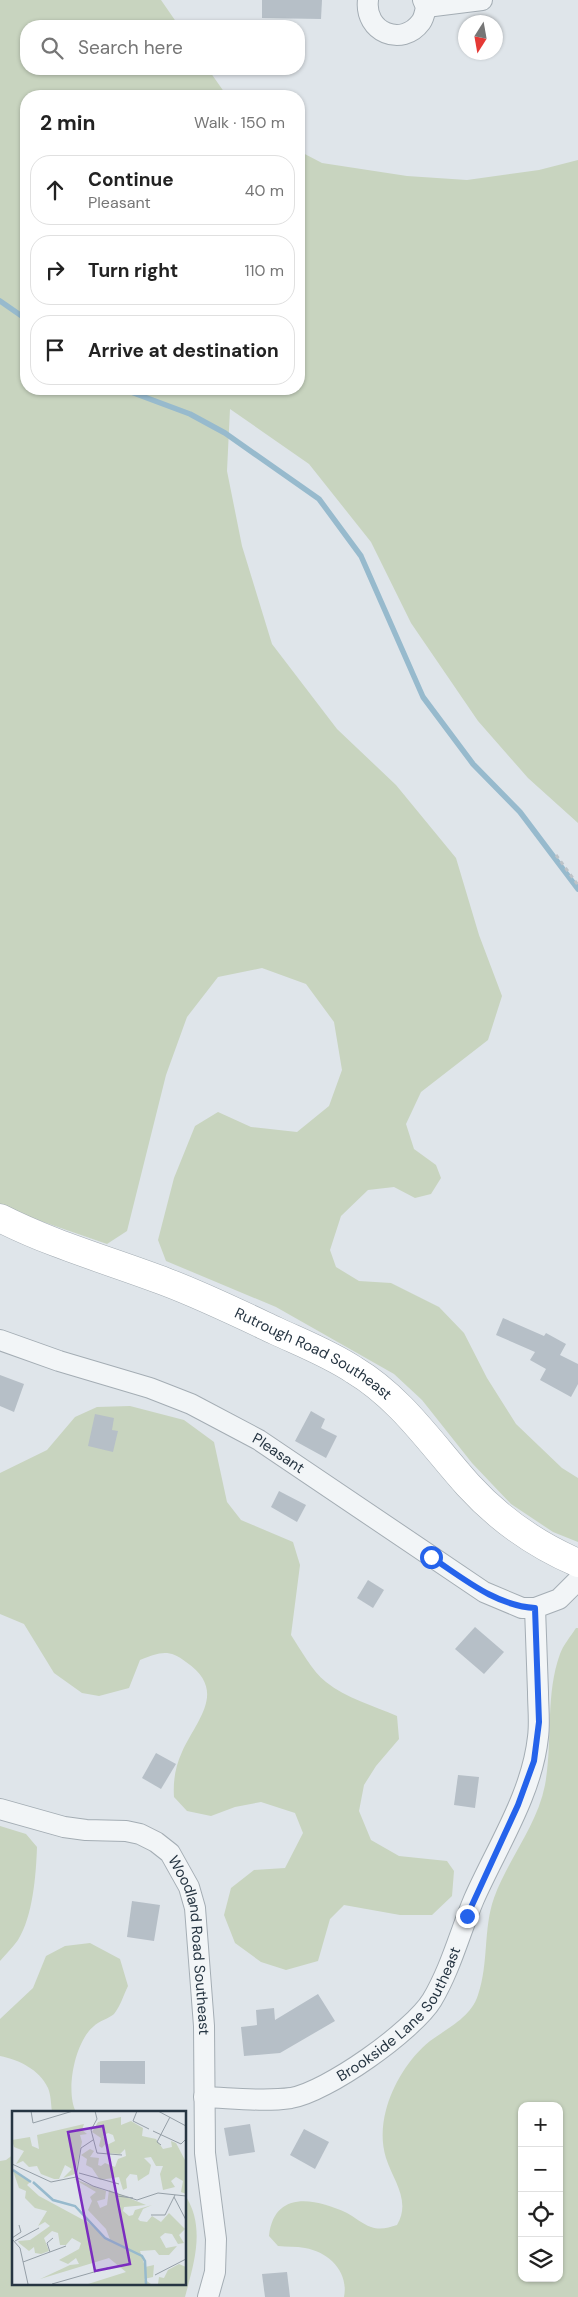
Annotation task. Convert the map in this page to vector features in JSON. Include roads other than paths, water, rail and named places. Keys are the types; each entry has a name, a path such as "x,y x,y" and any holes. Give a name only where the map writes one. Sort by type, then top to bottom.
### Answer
{"street":[{"path":"368,0 367,8 371,22 383,33 399,34 411,31 422,21 425,4 482,0"},
{"name":"Rutrough Road Southeast","path":"0,1218 60,1244 167,1282 224,1306 354,1370 378,1386 400,1406 469,1486 501,1517 524,1533 578,1562"},
{"name":"Pleasant","path":"0,1340 59,1361 150,1388 190,1404 260,1440 484,1592 522,1608 535,1608"},
{"path":"535,1608 559,1599 578,1580"},
{"name":"Brookside Lane Southeast","path":"204,2097 273,2099 291,2098 309,2093 345,2072 399,2036 418,2019 431,2002 443,1981 470,1908 518,1805 534,1761 539,1722 535,1608"},
{"name":"Woodland Road Southeast","path":"0,1809 86,1830 126,1831 140,1834 156,1842 170,1854 189,1887 195,1908 204,2026 205,2153 216,2239 215,2272 208,2297"}],"waterway":[{"path":"0,301 20,315"},
{"path":"139,395 190,414 225,433 319,499 361,556 423,697 473,764 520,812 578,889"}]}
